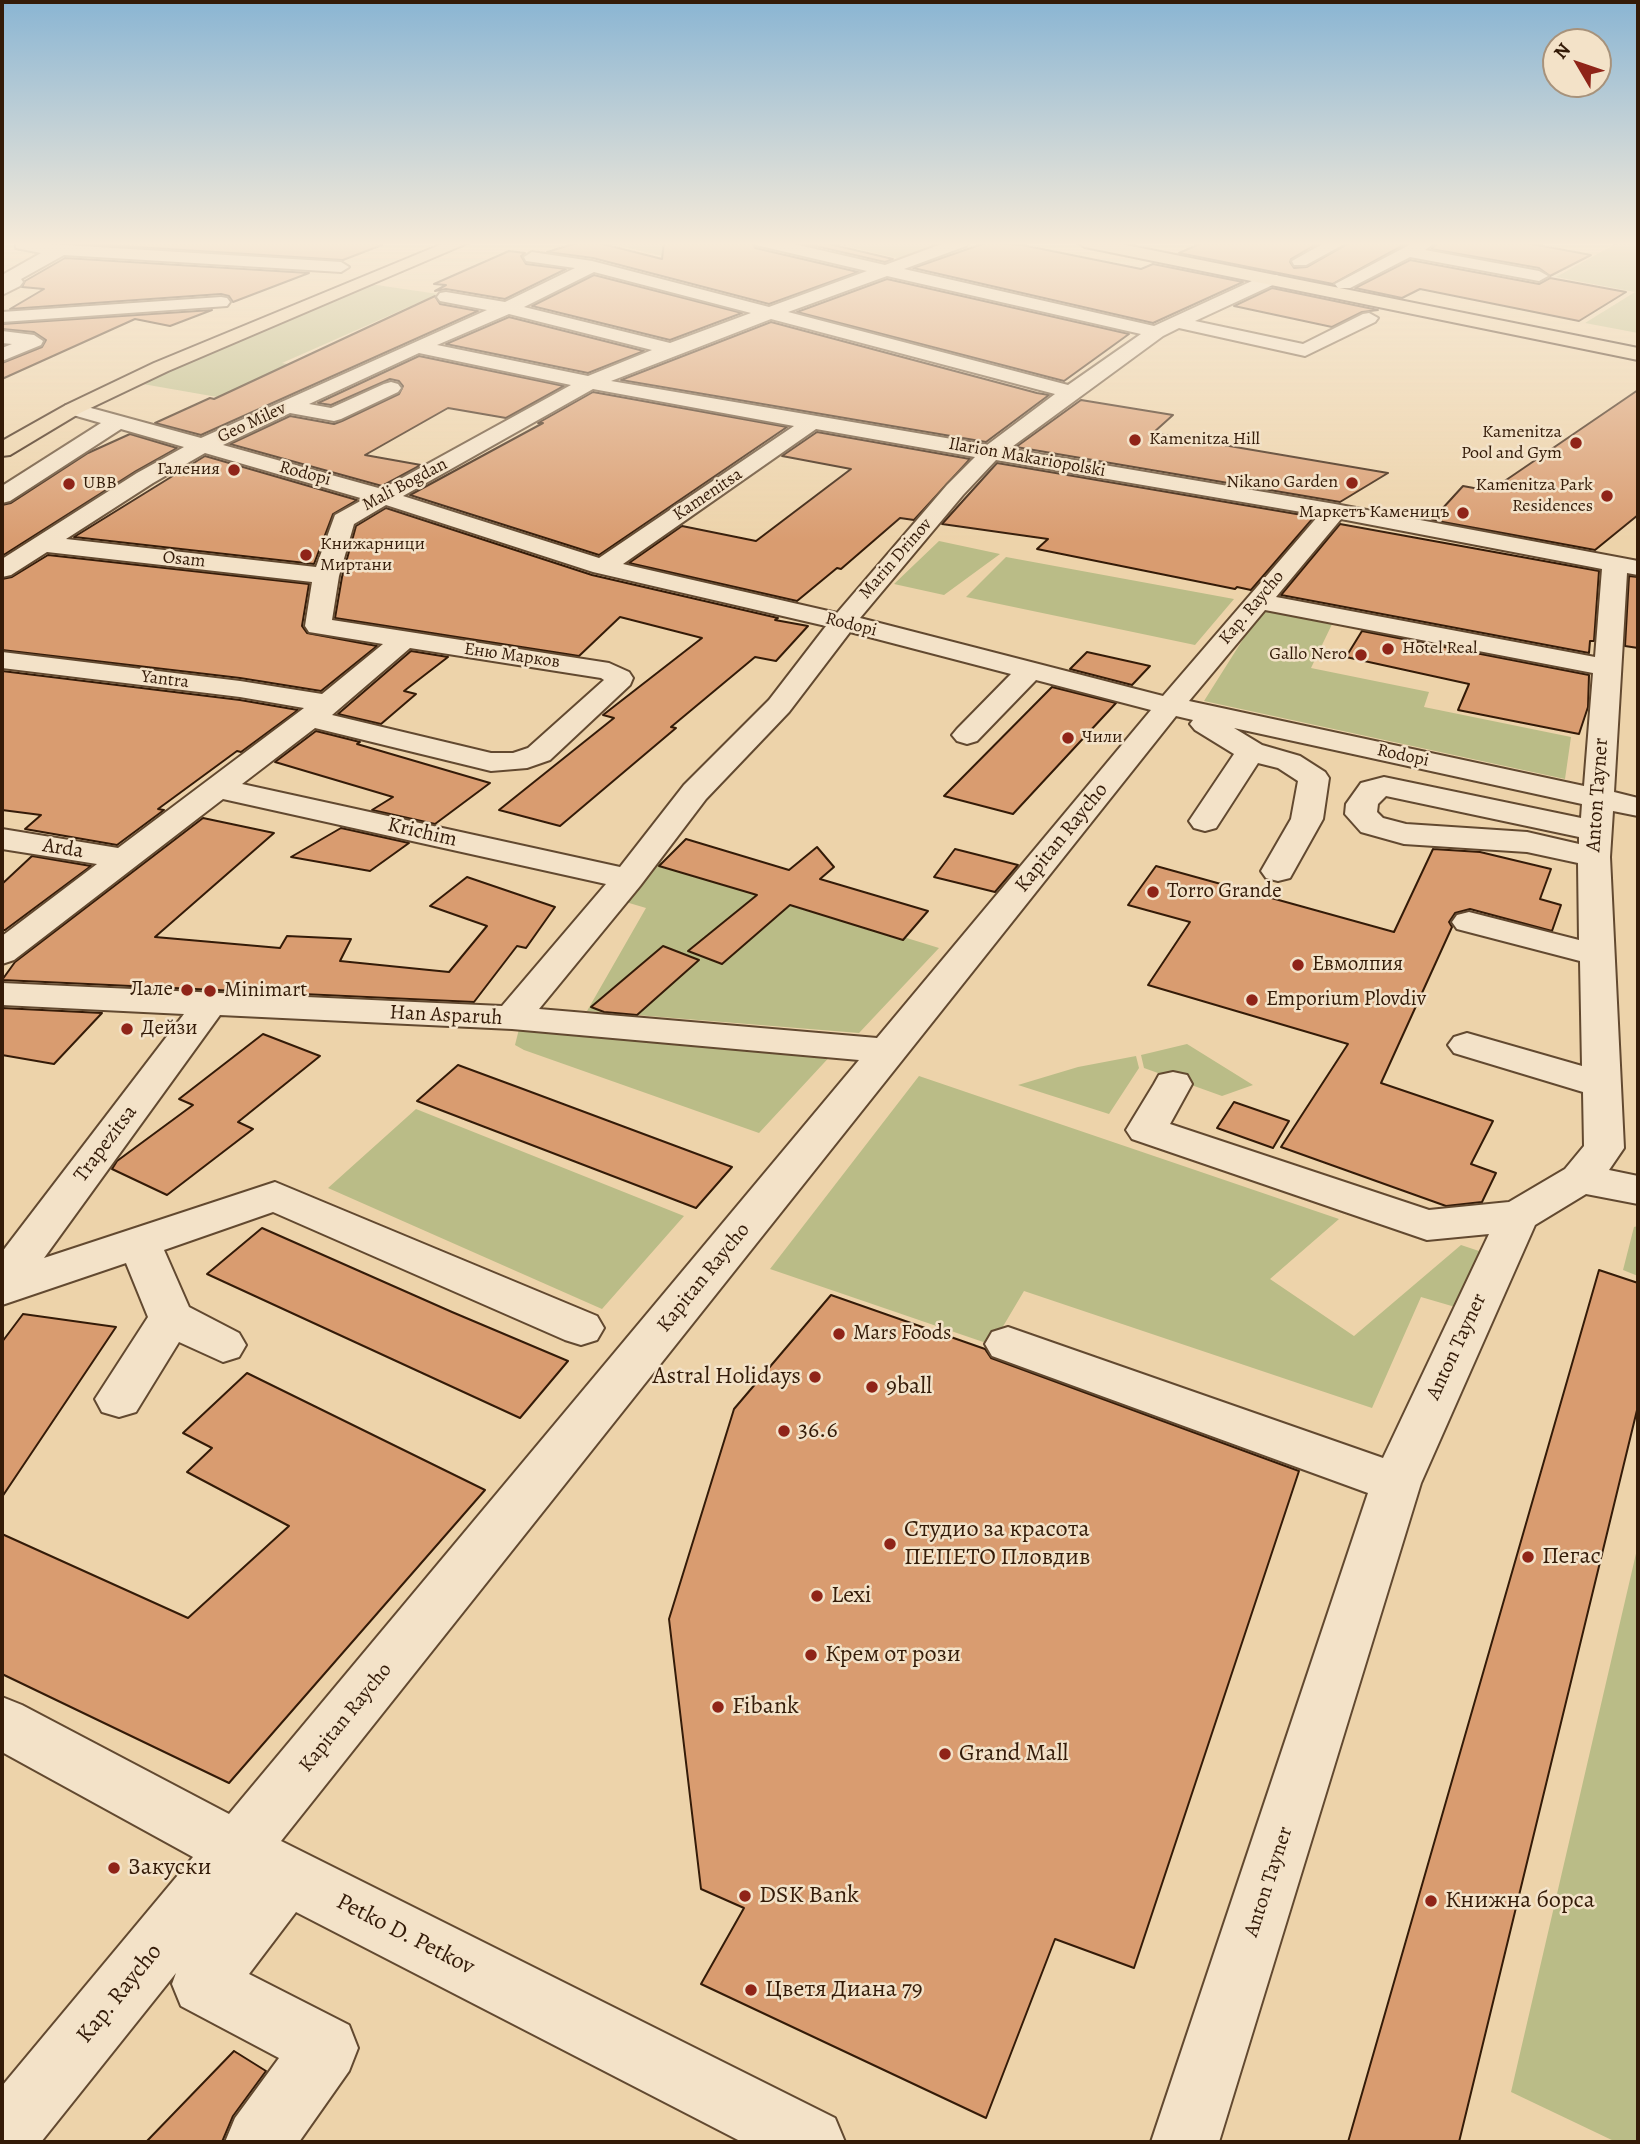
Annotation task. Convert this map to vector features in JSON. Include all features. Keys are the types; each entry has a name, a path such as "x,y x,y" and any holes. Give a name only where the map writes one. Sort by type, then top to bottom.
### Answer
{"main road":[{"path":"77,386 185,342"},
{"path":"2,450 73,409 221,342"},
{"path":"1563,342 1638,354"}],"street":[{"path":"2,355 32,342"},
{"name":"Geo Milev","path":"2,570 145,478 202,446 428,342"},
{"path":"643,342 671,349"},
{"name":"Mali Bogdan","path":"404,640 318,626 326,576 343,520 591,382 690,342"},
{"path":"881,342 1071,392"},
{"name":"Marin Drinov","path":"512,1018 628,879 695,792 779,706 843,622 955,490 992,452 1142,342"},
{"path":"1265,342 1305,351 1322,342"},
{"name":"Ilarion Makariopolski","path":"417,347 813,422 1335,511 1631,565"},
{"path":"288,407 334,415 408,376 375,366"},
{"name":"Rodopi","path":"73,409 384,497 602,567 843,622 1595,828 1638,807"},
{"path":"2,496 118,422"},
{"name":"Kamenitsa","path":"602,567 813,422"},
{"name":"Kap. Raycho","path":"1166,710 1335,511"},
{"name":"Osam","path":"42,544 326,576"},
{"name":"Anton Tayner","path":"1185,2142 1396,1483 1518,1216 1580,1179 1604,1148 1595,828 1608,668 1631,565"},
{"path":"1257,601 1608,668"},
{"path":"2,953 318,711 404,640"},
{"name":"Еню Марков","path":"404,640 609,671 619,678"},
{"name":"Yantra","path":"2,660 240,689 491,762 516,762 538,754 616,685 619,678"},
{"path":"967,735 1029,671"},
{"path":"1166,710 1209,724 1251,751 1289,762 1314,778 1307,819 1278,871"},
{"name":"Kapitan Raycho","path":"263,1863 889,1051 1166,710"},
{"path":"1205,821 1251,751"},
{"path":"1384,786 1595,828 1527,842 1404,834 1372,825 1361,814 1362,804 1372,790 1384,786"},
{"name":"Krichim","path":"216,788 628,879"},
{"name":"Arda","path":"2,839 124,859"},
{"path":"1469,922 1598,955"},
{"name":"Han Asparuh","path":"2,994 512,1018 889,1051"},
{"name":"Trapezitsa","path":"2,1283 209,1005"},
{"path":"1467,1045 1603,1086"},
{"path":"1173,1084 1146,1130 1427,1225 1518,1216"},
{"path":"1580,1179 1638,1190"},
{"path":"2,1289 275,1196 581,1328"},
{"path":"139,1241 171,1318 223,1345"},
{"path":"119,1399 171,1318"},
{"path":"1008,1344 1396,1483"},
{"name":"Petko D. Petkov","path":"2,1723 263,1863 811,2142"},
{"path":"259,2142 326,2048 203,1984 263,1863"},
{"name":"Kap. Raycho","path":"2,2138 263,1863"}],"green space":[{"path":"233,342 329,342 282,363 333,373 263,405 137,383"},
{"path":"939,541 1000,554 944,595 894,584"},
{"path":"1006,557 1234,599 1195,645 966,597"},
{"path":"1264,606 1334,620 1311,668 1429,692 1424,707 1571,737 1565,779 1204,701"},
{"path":"649,858 939,948 859,1033 587,1011 646,908 619,900"},
{"path":"520,1025 835,1051 759,1133 524,1050 515,1045"},
{"path":"1187,1044 1253,1085 1222,1096 1144,1068 1141,1055"},
{"path":"1136,1056 1139,1068 1109,1114 1018,1085 1078,1067"},
{"path":"919,1076 1339,1219 1270,1279 1354,1336 1461,1245 1488,1254 1462,1309 1421,1297 1372,1408 1024,1291 992,1345 770,1269"},
{"path":"416,1109 684,1216 602,1309 328,1188"},
{"path":"1638,1226 1638,1276 1623,1270 1634,1227"},
{"path":"1638,1545 1638,2142 1616,2142 1511,2092"}],"building":[{"path":"45,342 84,342 2,379 2,363 42,347"},
{"path":"336,342 409,342 201,435 155,423 210,398 214,399"},
{"path":"608,342 644,351 588,373 446,344"},
{"path":"719,342 846,342 1049,395 986,442 621,380"},
{"path":"913,342 1118,342 1064,381"},
{"path":"419,356 564,386 506,418 448,408 365,455 421,465 382,486 230,444 290,416 334,424 342,421 399,394 403,386 399,381 390,379 331,405 318,403"},
{"path":"1638,390 1638,515 1595,550 1432,520 1463,486 1490,491"},
{"path":"593,392 787,427 599,555 410,495 543,423 538,423"},
{"path":"1081,400 1173,415 1153,433 1388,473 1340,502 1016,447"},
{"path":"817,432 970,459 914,520 900,518 841,569 837,568 797,601 629,563 682,526 756,541 851,469 782,456"},
{"path":"130,434 177,448 2,556 2,505 11,503 88,453"},
{"path":"205,456 357,500 333,514 314,564 74,537"},
{"path":"997,463 1314,517 1251,590 1237,587 1235,589 1037,549 1048,539 942,524"},
{"path":"386,508 592,575 808,626 776,661 755,657 671,727 676,728 560,826 499,810 614,718 603,715 702,638 620,617 579,656 335,618 342,577 356,526"},
{"path":"1340,524 1599,571 1594,641 1590,641 1589,653 1281,595"},
{"path":"48,555 309,584 302,626 307,633 377,646 321,691 240,678 2,650 2,579 12,577"},
{"path":"1629,576 1638,577 1638,648 1625,646"},
{"path":"1362,631 1589,675 1588,707 1579,734 1458,710 1469,684 1346,657"},
{"path":"411,651 448,657 404,691 416,694 381,724 338,714"},
{"path":"1087,652 1150,666 1132,685 1070,669"},
{"path":"2,671 240,700 298,710 158,809 164,810 117,845 25,829 41,815 2,810"},
{"path":"1052,687 1116,703 1013,814 944,796"},
{"path":"316,731 490,783 435,824 372,810 393,797 275,762"},
{"path":"203,818 274,833 155,937 280,948 287,936 351,939 340,961 449,972 487,926 430,906 467,877 555,907 526,948 517,946 474,1002 2,980 15,962"},
{"path":"341,828 409,843 370,871 291,857"},
{"path":"686,839 789,870 817,847 834,867 820,879 928,911 903,940 790,905 722,964 688,951 757,895 659,866"},
{"path":"955,849 1018,865 995,892 934,877"},
{"path":"1433,849 1480,852 1551,869 1540,899 1561,905 1552,931 1470,909 1455,913 1449,922 1452,927 1381,1083 1493,1121 1471,1164 1496,1173 1482,1202 1446,1206 1281,1147 1348,1044 1148,985 1190,922 1128,905 1156,866 1394,932"},
{"path":"32,856 91,866 2,930 2,884"},
{"path":"663,946 699,960 637,1015 604,1012 591,1007"},
{"path":"2,1008 102,1013 54,1064 2,1055"},
{"path":"263,1034 320,1056 238,1122 253,1129 167,1195 112,1169 117,1161 193,1105 179,1099"},
{"path":"458,1065 732,1167 696,1208 417,1101"},
{"path":"1234,1102 1289,1121 1273,1148 1217,1128"},
{"path":"262,1228 568,1361 520,1418 207,1274"},
{"path":"1599,1270 1638,1283 1638,1406 1459,2142 1348,2142"},
{"name":"Grand Mall","path":"831,1295 985,1349 991,1358 1299,1471 1134,1968 1055,1939 986,2118 701,1984 744,1908 701,1889 669,1619 734,1409"},
{"path":"23,1314 116,1327 2,1497 2,1342"},
{"path":"247,1373 485,1490 229,1783 2,1674 2,1534 188,1618 289,1526 187,1472 212,1448 183,1433"},
{"path":"234,2051 266,2071 233,2116 222,2142 146,2142"}],"place":[{"name":"Kamenitza Hill","path":"1135,440"},
{"name":"Kamenitza Pool and Gym","path":"1576,443"},
{"name":"Галения","path":"234,470"},
{"name":"Nikano Garden","path":"1352,483"},
{"name":"UBB","path":"69,484"},
{"name":"Kamenitza Park Residences","path":"1607,496"},
{"name":"Маркетъ Каменицъ","path":"1463,513"},
{"name":"Книжарници Миртани","path":"306,555"},
{"name":"Hotel Real","path":"1388,649"},
{"name":"Gallo Nero","path":"1361,655"},
{"name":"Чили","path":"1068,738"},
{"name":"Torro Grande","path":"1153,892"},
{"name":"Евмолпия","path":"1298,965"},
{"name":"Лале","path":"187,990"},
{"name":"Minimart","path":"210,991"},
{"name":"Emporium Plovdiv","path":"1252,1000"},
{"name":"Дейзи","path":"127,1029"},
{"name":"Mars Foods","path":"839,1334"},
{"name":"Astral Holidays","path":"815,1377"},
{"name":"9ball","path":"872,1387"},
{"name":"36.6","path":"784,1431"},
{"name":"Студио за красота ПЕПЕТО Пловдив","path":"890,1544"},
{"name":"Пегас","path":"1528,1557"},
{"name":"Lexi","path":"817,1596"},
{"name":"Крем от рози","path":"811,1655"},
{"name":"Fibank","path":"718,1707"},
{"name":"Grand Mall","path":"945,1754"},
{"name":"Закуски","path":"114,1868"},
{"name":"DSK Bank","path":"745,1896"},
{"name":"Книжна борса","path":"1431,1901"},
{"name":"Цветя Диана 79","path":"751,1990"}]}
